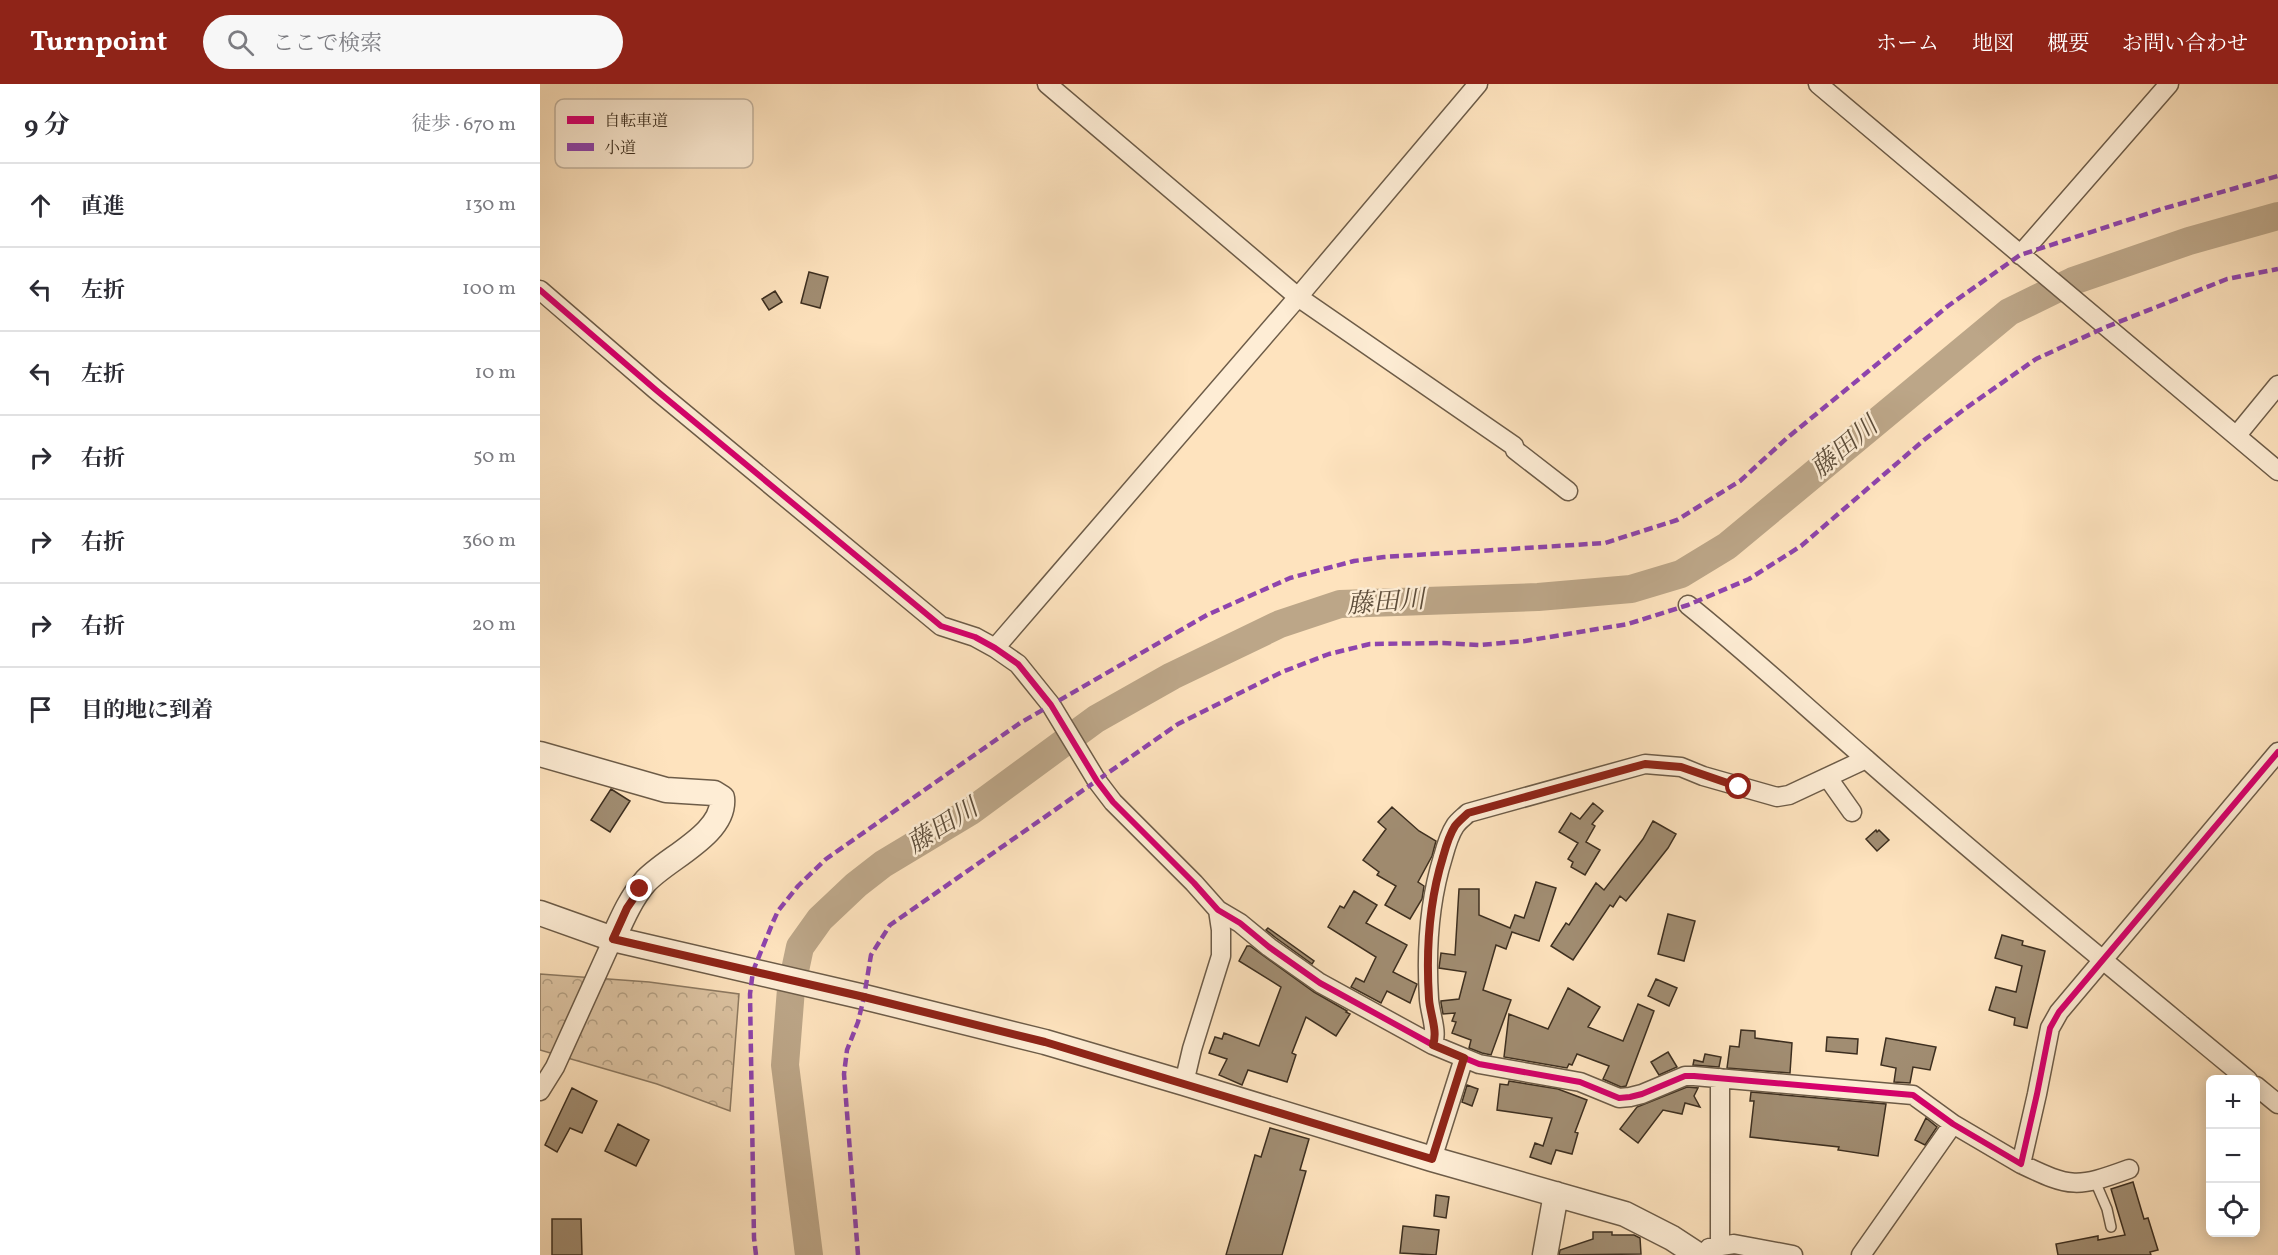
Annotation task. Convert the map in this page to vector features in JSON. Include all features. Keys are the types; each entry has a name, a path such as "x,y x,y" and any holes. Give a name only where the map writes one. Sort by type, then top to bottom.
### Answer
{"street":[{"path":"1047,84 1298,297 1514,446 1515,450 1568,491"},
{"path":"995,648 1298,297 1478,84"},
{"path":"1818,84 2278,471"},
{"path":"2026,259 2169,84"},
{"path":"540,290 656,390 941,626 975,638 1018,664 1051,705 1097,781 1113,802 1218,910 1240,923 1320,983 1433,1045 1464,1058 1533,1075 1580,1082 1619,1098 1636,1095 1684,1076 1913,1095 1953,1124 2021,1164 2065,1183 2095,1181 2129,1169"},
{"path":"2237,435 2278,385"},
{"path":"1688,605 1746,651 1866,759 2101,960 2242,1075"},
{"path":"2021,1164 2050,1028 2059,1012 2278,752"},
{"path":"540,754 666,790 714,793 722,798 720,813 708,830 699,840 646,881 627,908 555,1067 540,1091"},
{"path":"1433,1045 1434,1034 1429,1000 1432,904 1437,877 1451,834 1468,813 1645,764 1681,767 1703,776 1777,797 1789,795 1866,759"},
{"path":"1828,778 1852,812"},
{"path":"1184,1083 1192,1049 1221,956 1218,910"},
{"path":"540,913 613,939 1045,1042 1432,1159 1625,1214 1705,1252 1743,1245 1793,1255"},
{"path":"1432,1159 1464,1058"},
{"path":"1705,1252 1720,1078"},
{"path":"2260,1089 2278,1104"},
{"path":"1861,1255 1953,1124"},
{"path":"1545,1255 1556,1194"}],"lane":[{"path":"2095,1181 2107,1209 2111,1227"}],"green space":[{"path":"540,974 649,982 739,994 730,1111 657,1084 540,1050"}],"building":[{"path":"809,272 828,277 820,308 801,303"},
{"path":"775,291 782,302 769,310 762,299"},
{"path":"611,789 630,801 610,832 591,820"},
{"path":"1593,803 1603,811 1592,824 1595,826 1586,842 1600,850 1585,875 1571,867 1573,862 1568,859 1578,843 1559,832 1571,813 1580,819"},
{"path":"1392,807 1419,831 1436,841 1432,856 1418,882 1424,886 1422,899 1410,919 1385,905 1396,886 1377,875 1379,872 1363,860 1386,829 1378,822"},
{"path":"1653,821 1676,834 1668,848 1626,901 1620,896 1613,907 1610,905 1573,960 1551,946 1566,923 1569,925 1596,883 1604,890 1643,839"},
{"path":"1876,830 1877,832 1879,830 1889,840 1877,851 1866,839"},
{"path":"1536,882 1556,888 1539,941 1512,932 1506,949 1496,945 1483,990 1511,1000 1491,1055 1482,1053 1469,1048 1471,1040 1452,1033 1456,1022 1452,1021 1455,1013 1443,1014 1441,1003 1441,1001 1459,999 1466,972 1439,968 1441,953 1455,955 1459,889 1479,889 1479,915 1510,928 1515,915 1524,918"},
{"path":"1354,891 1377,905 1366,923 1407,945 1393,972 1417,984 1410,1003 1387,991 1381,1003 1351,987 1356,978 1364,982 1376,957 1328,927 1340,906 1344,908"},
{"path":"1668,914 1695,921 1684,961 1658,954"},
{"path":"1268,928 1314,961 1312,964 1266,930"},
{"path":"2002,935 2023,941 2022,945 2045,951 2027,1028 2014,1025 2015,1018 1989,1010 1996,987 2016,992 2022,966 1995,958"},
{"path":"1247,946 1350,1014 1336,1036 1306,1017 1292,1053 1296,1055 1287,1082 1248,1070 1242,1085 1219,1075 1227,1059 1209,1053 1215,1037 1222,1039 1224,1033 1259,1046 1281,987 1239,961"},
{"path":"1656,979 1677,988 1669,1006 1648,996"},
{"path":"1568,988 1600,1007 1588,1027 1623,1041 1638,1004 1654,1011 1626,1086 1621,1087 1603,1079 1609,1066 1577,1054 1572,1065 1569,1064 1567,1068 1504,1057 1509,1014 1548,1029"},
{"path":"1741,1030 1755,1031 1755,1038 1792,1043 1790,1073 1727,1068 1730,1046 1739,1047"},
{"path":"1827,1037 1858,1039 1857,1054 1826,1051"},
{"path":"1886,1038 1936,1047 1930,1070 1913,1067 1910,1083 1894,1082 1896,1068 1881,1065"},
{"path":"1668,1052 1677,1067 1659,1075 1651,1062"},
{"path":"1705,1054 1721,1057 1719,1067 1693,1065 1694,1060 1703,1062"},
{"path":"1509,1081 1558,1089 1587,1100 1575,1132 1578,1133 1572,1154 1556,1150 1551,1164 1530,1157 1535,1143 1543,1146 1552,1118 1497,1110 1500,1084 1508,1085"},
{"path":"1467,1085 1478,1089 1472,1106 1462,1102"},
{"path":"1687,1087 1698,1088 1694,1096 1700,1107 1685,1103 1682,1114 1663,1110 1638,1143 1620,1129 1637,1107"},
{"path":"572,1088 597,1101 582,1133 570,1128 557,1152 545,1145"},
{"path":"1751,1092 1886,1104 1878,1156 1838,1150 1839,1147 1750,1137 1754,1101 1750,1101"},
{"path":"1926,1118 1937,1127 1925,1145 1915,1140"},
{"path":"618,1124 649,1140 636,1166 605,1151"},
{"path":"1270,1128 1309,1139 1300,1170 1306,1171 1282,1255 1226,1255 1255,1155 1261,1157"},
{"path":"2133,1182 2144,1219 2148,1218 2158,1250 2150,1252 2151,1255 2058,1255 2056,1244 2098,1236 2098,1240 2125,1235 2111,1189"},
{"path":"1436,1195 1449,1197 1446,1218 1434,1216"},
{"path":"552,1219 581,1219 582,1255 552,1255"},
{"path":"1403,1226 1439,1230 1436,1255 1400,1253"},
{"path":"1593,1232 1634,1235 1640,1238 1641,1254 1559,1255 1560,1250 1593,1239"}],"waterway":[{"name":"藤田川","path":"809,1255 785,1065 791,989 800,947 820,919 856,885 883,864 971,811 1096,719 1172,676 1280,624 1340,604 1538,597 1631,589 1681,574 1727,546 2009,312 2073,281 2189,241 2278,216"}],"marked path":[{"path":"756,1255 750,994 753,971 778,911 798,886 826,859 1020,723 1207,615 1290,578 1354,561 1384,557 1605,543 1677,520 1740,481 1787,438 1948,306 2020,255 2162,209 2278,176"},
{"path":"858,1255 844,1074 847,1050 858,1022 864,997 871,955 890,925 1178,724 1282,672 1329,654 1370,644 1479,645 1525,641 1628,624 1688,605 1749,579 1801,546 1924,440 2036,359 2106,327 2227,279 2278,269"}],"cycle path":[{"path":"540,290 656,390 941,626 975,637 1018,664 1051,705 1097,781 1113,802 1218,910 1240,923 1320,983 1433,1045 1479,1064 1580,1082 1619,1098 1642,1094 1685,1076 1913,1095 1953,1124 2021,1164 2050,1028 2059,1012 2278,752"}],"route":[{"path":"640,889 627,908 613,939 1045,1042 1432,1159 1464,1058 1433,1045 1434,1034 1429,1000 1429,939 1432,904 1447,843 1456,825 1468,813 1645,764 1681,767 1739,787"}]}
